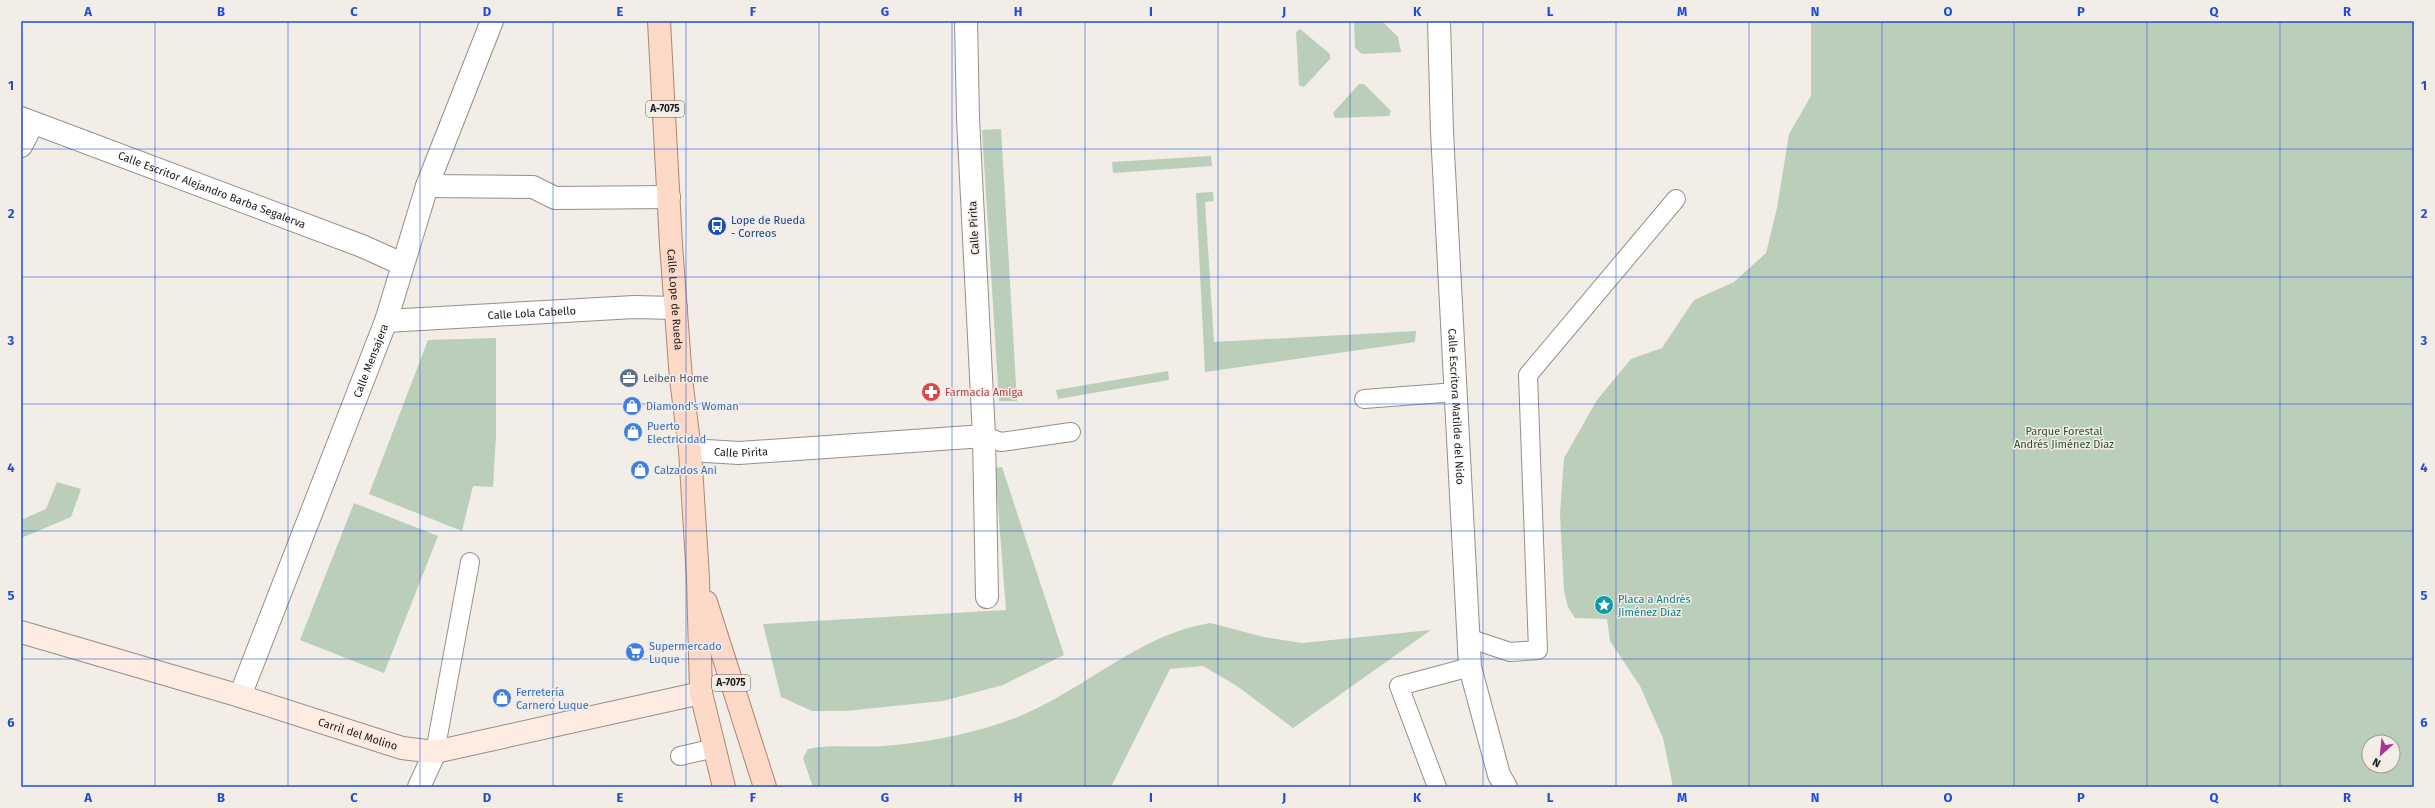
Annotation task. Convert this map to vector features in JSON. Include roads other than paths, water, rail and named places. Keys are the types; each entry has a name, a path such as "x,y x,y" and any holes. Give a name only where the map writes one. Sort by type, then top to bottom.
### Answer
{"main road":[{"name":"Calle Lope de Rueda","path":"659,21 668,197 681,379 690,450 698,578 701,693 724,787"},
{"name":"Calle Lope de Rueda","path":"698,578 765,787"}],"street":[{"name":"Calle Mensajera","path":"240,696 386,321 402,264 427,186 492,21"},
{"name":"Calle Pirita","path":"966,21 968,118 984,436 987,598"},
{"name":"Calle Escritora Matilde del Nido","path":"1439,21 1442,132 1470,667 1499,775 1506,787"},
{"path":"21,146 27,120"},
{"name":"Calle Escritor Alejandro Barba Segalerva","path":"27,120 362,246 402,264"},
{"path":"427,186 533,187 555,198 668,197"},
{"name":"Calle Lola Cabello","path":"386,321 634,307 676,308"},
{"name":"Calle Pirita","path":"690,450 738,453 984,436"},
{"name":"Carril del Molino","path":"21,632 240,696 402,748 435,752 701,693"},
{"path":"419,787 435,752"}],"lane":[{"path":"1468,638 1510,652 1538,650 1528,375 1676,199"},
{"path":"1364,399 1456,392"},
{"path":"984,436 1001,442 1071,432"},
{"path":"435,752 470,562"},
{"path":"1437,787 1399,686 1470,667"},
{"path":"680,756 715,748"}],"place":[{"name":"Lope de Rueda - Correos","path":"717,226"},
{"name":"Leiben Home","path":"629,378"},
{"name":"Farmacia Amiga","path":"931,392"},
{"name":"Diamond's Woman","path":"632,406"},
{"name":"Puerto Electricidad","path":"633,432"},
{"name":"Calzados Ani","path":"640,470"},
{"name":"Placa a Andrés Jiménez Díaz","path":"1604,605"},
{"name":"Supermercado Luque","path":"635,652"},
{"name":"Ferretería Carnero Luque","path":"502,698"}],"park label":[{"name":"Parque Forestal Andrés Jiménez Díaz","path":"2064,437"}]}
